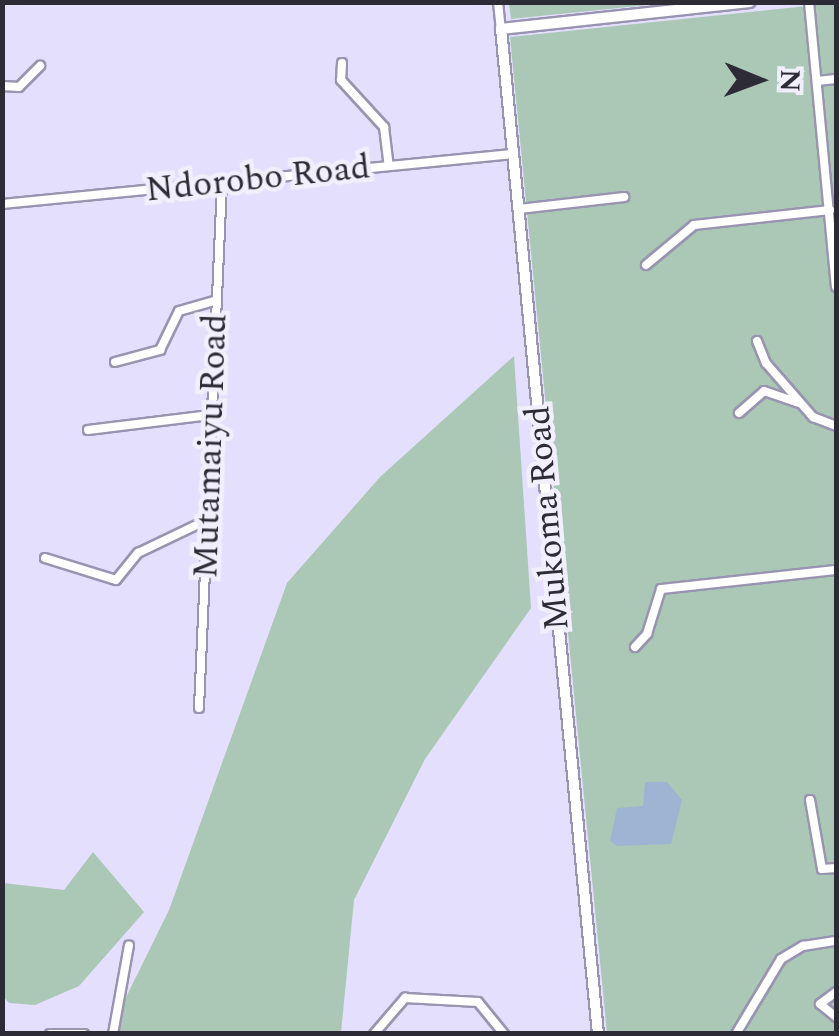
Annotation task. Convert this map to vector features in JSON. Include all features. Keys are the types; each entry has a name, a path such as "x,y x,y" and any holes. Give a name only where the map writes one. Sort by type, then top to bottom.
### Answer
{"street":[{"name":"Mukoma Road","path":"498,2 598,1034"},
{"path":"501,29 750,2"},
{"path":"809,2 836,287"},
{"path":"342,63 341,80 384,128 390,166"},
{"path":"2,86 18,87 40,66"},
{"path":"817,81 836,79"},
{"name":"Ndorobo Road","path":"2,204 513,154"},
{"name":"Mutamaiyu Road","path":"199,708 211,518 210,415 222,184"},
{"path":"519,209 624,197"},
{"path":"646,265 694,225 830,210"},
{"path":"115,362 160,350 179,311 216,301"},
{"path":"757,341 766,362 803,405 820,422 836,426"},
{"path":"740,413 764,390 803,405"},
{"path":"88,430 210,415"},
{"path":"45,558 116,580 138,554 211,518"},
{"path":"635,647 647,634 662,589 836,570"},
{"path":"810,800 822,869 836,868"},
{"path":"736,1034 782,960 803,946 836,941"},
{"path":"113,1034 129,946"},
{"path":"836,992 820,1004 836,1017"},
{"path":"374,1034 404,998 478,1002 504,1034"},
{"path":"50,1034 84,1034"}],"green space":[{"path":"509,2 667,3 511,19"},
{"path":"836,3 836,1033 607,1033 510,37"},
{"path":"514,356 531,608 425,759 354,900 341,1033 108,1034 169,910 287,583 380,477"},
{"path":"93,852 144,912 79,986 35,1005 9,1003 3,996 3,883 64,890"}],"water":[{"path":"645,782 667,782 682,800 671,844 617,846 610,841 617,808 643,806"}]}
